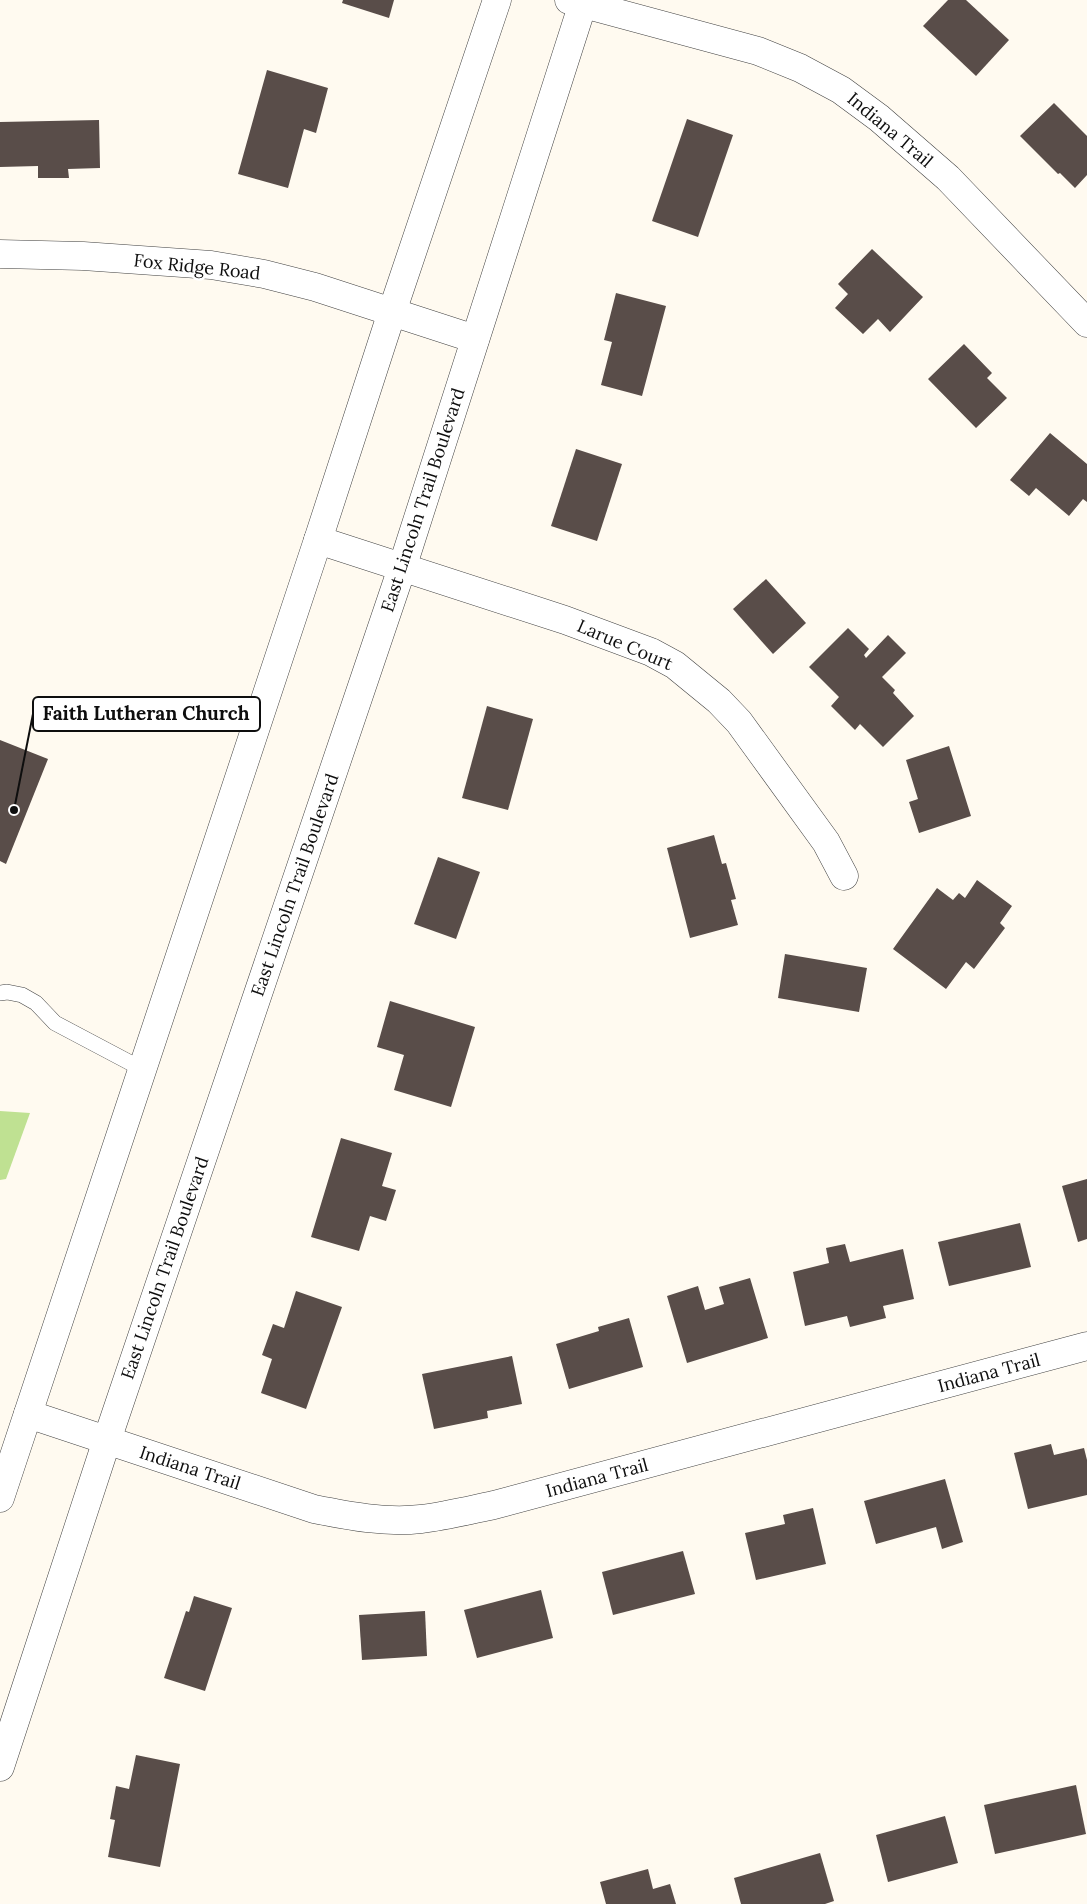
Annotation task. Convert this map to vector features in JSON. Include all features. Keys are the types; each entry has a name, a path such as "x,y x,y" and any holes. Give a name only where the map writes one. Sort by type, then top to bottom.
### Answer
{"street":[{"path":"0,1498 497,0"},
{"name":"Indiana Trail","path":"579,1 758,51 800,68 842,90 879,118 948,178 1087,323"},
{"name":"East Lincoln Trail Boulevard","path":"0,1767 107,1440 402,568 579,1"},
{"name":"Fox Ridge Road","path":"0,254 83,256 211,265 273,276 315,287 475,339"},
{"name":"Larue Court","path":"318,540 565,620 651,652 675,665 719,701 739,722 826,842 844,876"},
{"name":"Indiana Trail","path":"28,1414 314,1509 384,1520 420,1519 494,1505 1087,1346"}],"lane":[{"path":"0,993 7,992 22,995 36,1003 54,1023 142,1068"}],"green space":[{"path":"0,1111 30,1113 6,1179 0,1180"}],"building":[{"path":"343,0 394,0 389,18 342,3"},
{"path":"948,0 966,0 1009,40 976,76 923,26"},
{"path":"267,70 328,88 316,133 304,129 288,188 238,174"},
{"path":"1054,103 1087,136 1087,175 1075,188 1060,173 1058,174 1020,136"},
{"path":"687,119 733,135 698,237 652,221"},
{"path":"99,120 100,168 68,169 69,178 38,178 38,166 0,167 0,122"},
{"path":"872,249 923,297 890,332 878,319 863,334 835,308 848,294 838,284"},
{"path":"616,293 666,306 642,396 601,385 612,342 604,340"},
{"path":"964,344 992,373 987,378 1007,398 976,428 928,379"},
{"path":"1050,433 1087,464 1087,502 1083,499 1069,516 1036,488 1029,496 1010,480"},
{"path":"576,449 622,464 597,541 551,526"},
{"path":"766,579 806,623 773,654 733,609"},
{"path":"848,628 869,649 864,655 866,658 888,635 906,653 882,677 895,690 893,693 914,716 883,747 860,724 855,730 831,706 839,697 809,667"},
{"path":"487,706 533,719 508,810 462,798"},
{"path":"0,740 48,759 6,864 0,861"},
{"path":"949,746 971,816 919,833 909,802 918,799 906,760"},
{"path":"714,835 722,864 726,863 736,899 731,900 738,925 690,938 667,848"},
{"path":"438,857 480,872 456,939 414,924"},
{"path":"977,880 1012,906 1000,923 1005,928 974,969 966,962 946,989 893,949 937,888 953,900 959,893 965,898"},
{"path":"785,954 867,968 859,1012 778,998"},
{"path":"390,1001 475,1027 451,1107 394,1090 404,1055 377,1047"},
{"path":"341,1138 392,1153 382,1186 396,1190 386,1221 370,1216 359,1251 311,1237"},
{"path":"1087,1179 1087,1239 1078,1242 1062,1186"},
{"path":"1020,1223 1031,1267 949,1286 938,1242"},
{"path":"845,1244 850,1262 903,1249 914,1299 883,1306 886,1318 850,1327 847,1316 805,1326 793,1272 829,1263 826,1248"},
{"path":"750,1278 768,1338 687,1363 667,1296 698,1286 705,1310 724,1304 719,1287"},
{"path":"296,1291 342,1307 306,1409 261,1393 272,1359 262,1355 273,1324 284,1328"},
{"path":"629,1318 643,1367 569,1389 556,1344 599,1331 598,1327"},
{"path":"512,1356 522,1404 487,1411 488,1418 434,1429 422,1374"},
{"path":"1051,1444 1054,1455 1084,1448 1087,1460 1087,1495 1028,1509 1014,1453"},
{"path":"945,1479 963,1542 942,1549 936,1527 876,1544 864,1501"},
{"path":"813,1508 826,1564 756,1580 745,1533 785,1524 783,1515"},
{"path":"683,1551 695,1594 613,1615 602,1572"},
{"path":"541,1590 553,1638 477,1658 464,1610"},
{"path":"194,1596 232,1608 205,1691 164,1678 186,1611 189,1612"},
{"path":"425,1611 427,1656 362,1660 359,1615"},
{"path":"136,1755 180,1764 160,1867 108,1857 115,1820 110,1819 116,1786 129,1789"},
{"path":"1076,1785 1086,1834 995,1854 984,1805"},
{"path":"945,1816 958,1863 888,1882 876,1835"},
{"path":"820,1853 834,1901 825,1904 741,1904 734,1878"},
{"path":"648,1869 653,1889 670,1884 676,1904 606,1904 600,1882"}],"place":[{"name":"Faith Lutheran Church","path":"14,810"}]}
